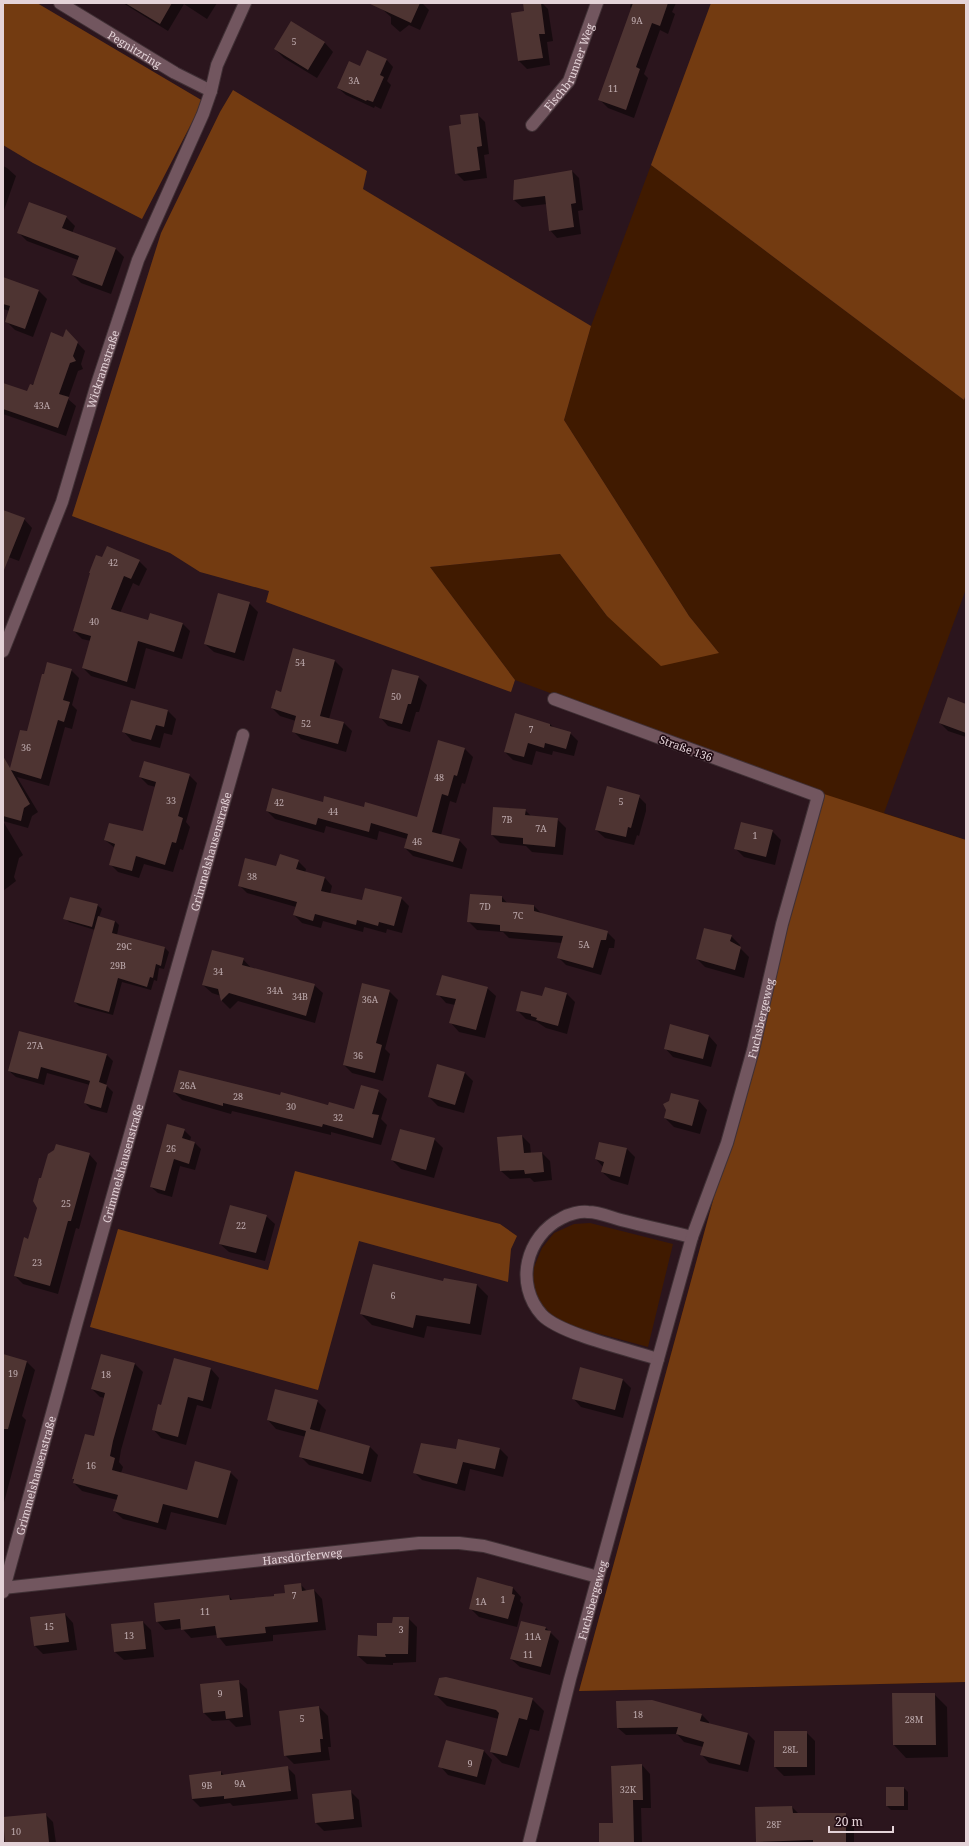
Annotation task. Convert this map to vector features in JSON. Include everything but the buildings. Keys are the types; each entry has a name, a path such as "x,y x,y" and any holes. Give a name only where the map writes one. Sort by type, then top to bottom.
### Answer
{"street":[{"name":"Pegnitzring","path":"60,3 175,73 212,91"},
{"name":"Wickramstraße","path":"3,651 62,502 96,387 138,260 212,91 217,65 246,3"},
{"name":"Fischbrunner Weg","path":"532,125 569,81 597,3"},
{"name":"Straße 136","path":"554,699 818,796"},
{"name":"Grimmelshausenstraße","path":"3,1589 243,735"},
{"name":"Fuchsbergeweg","path":"530,1843 598,1577 658,1358 692,1237 727,1143 745,1079 782,924 818,796"},
{"path":"658,1358 561,1328 543,1315 532,1300 526,1282 527,1262 534,1242 550,1224 569,1214 588,1211 692,1237"},
{"name":"Harsdörferweg","path":"3,1589 419,1543 459,1543 484,1546 598,1577"}],"shaded area":[{"path":"3,3 37,3 203,101 142,219 33,163 3,145"},
{"path":"711,3 966,3 966,394 964,400 651,165"},
{"path":"233,90 367,171 363,189 591,326 564,420 689,616 719,653 661,666 607,616 560,554 430,567 515,680 511,692 266,602 269,591 200,572 170,553 72,516 161,233 220,112"},
{"path":"651,165 964,400 966,394 966,589 884,813 966,840 966,1682 579,1691 824,794 515,680 430,567 560,554 607,616 719,653 689,616 564,420 591,326"},
{"path":"824,794 966,840 966,1682 579,1691"},
{"path":"295,1171 500,1224 517,1236 511,1249 508,1282 359,1241 318,1390 90,1327 118,1229 268,1270"},
{"path":"590,1223 673,1244 648,1347 556,1322 541,1307 532,1285 534,1267 542,1248 554,1233 574,1224"}]}
